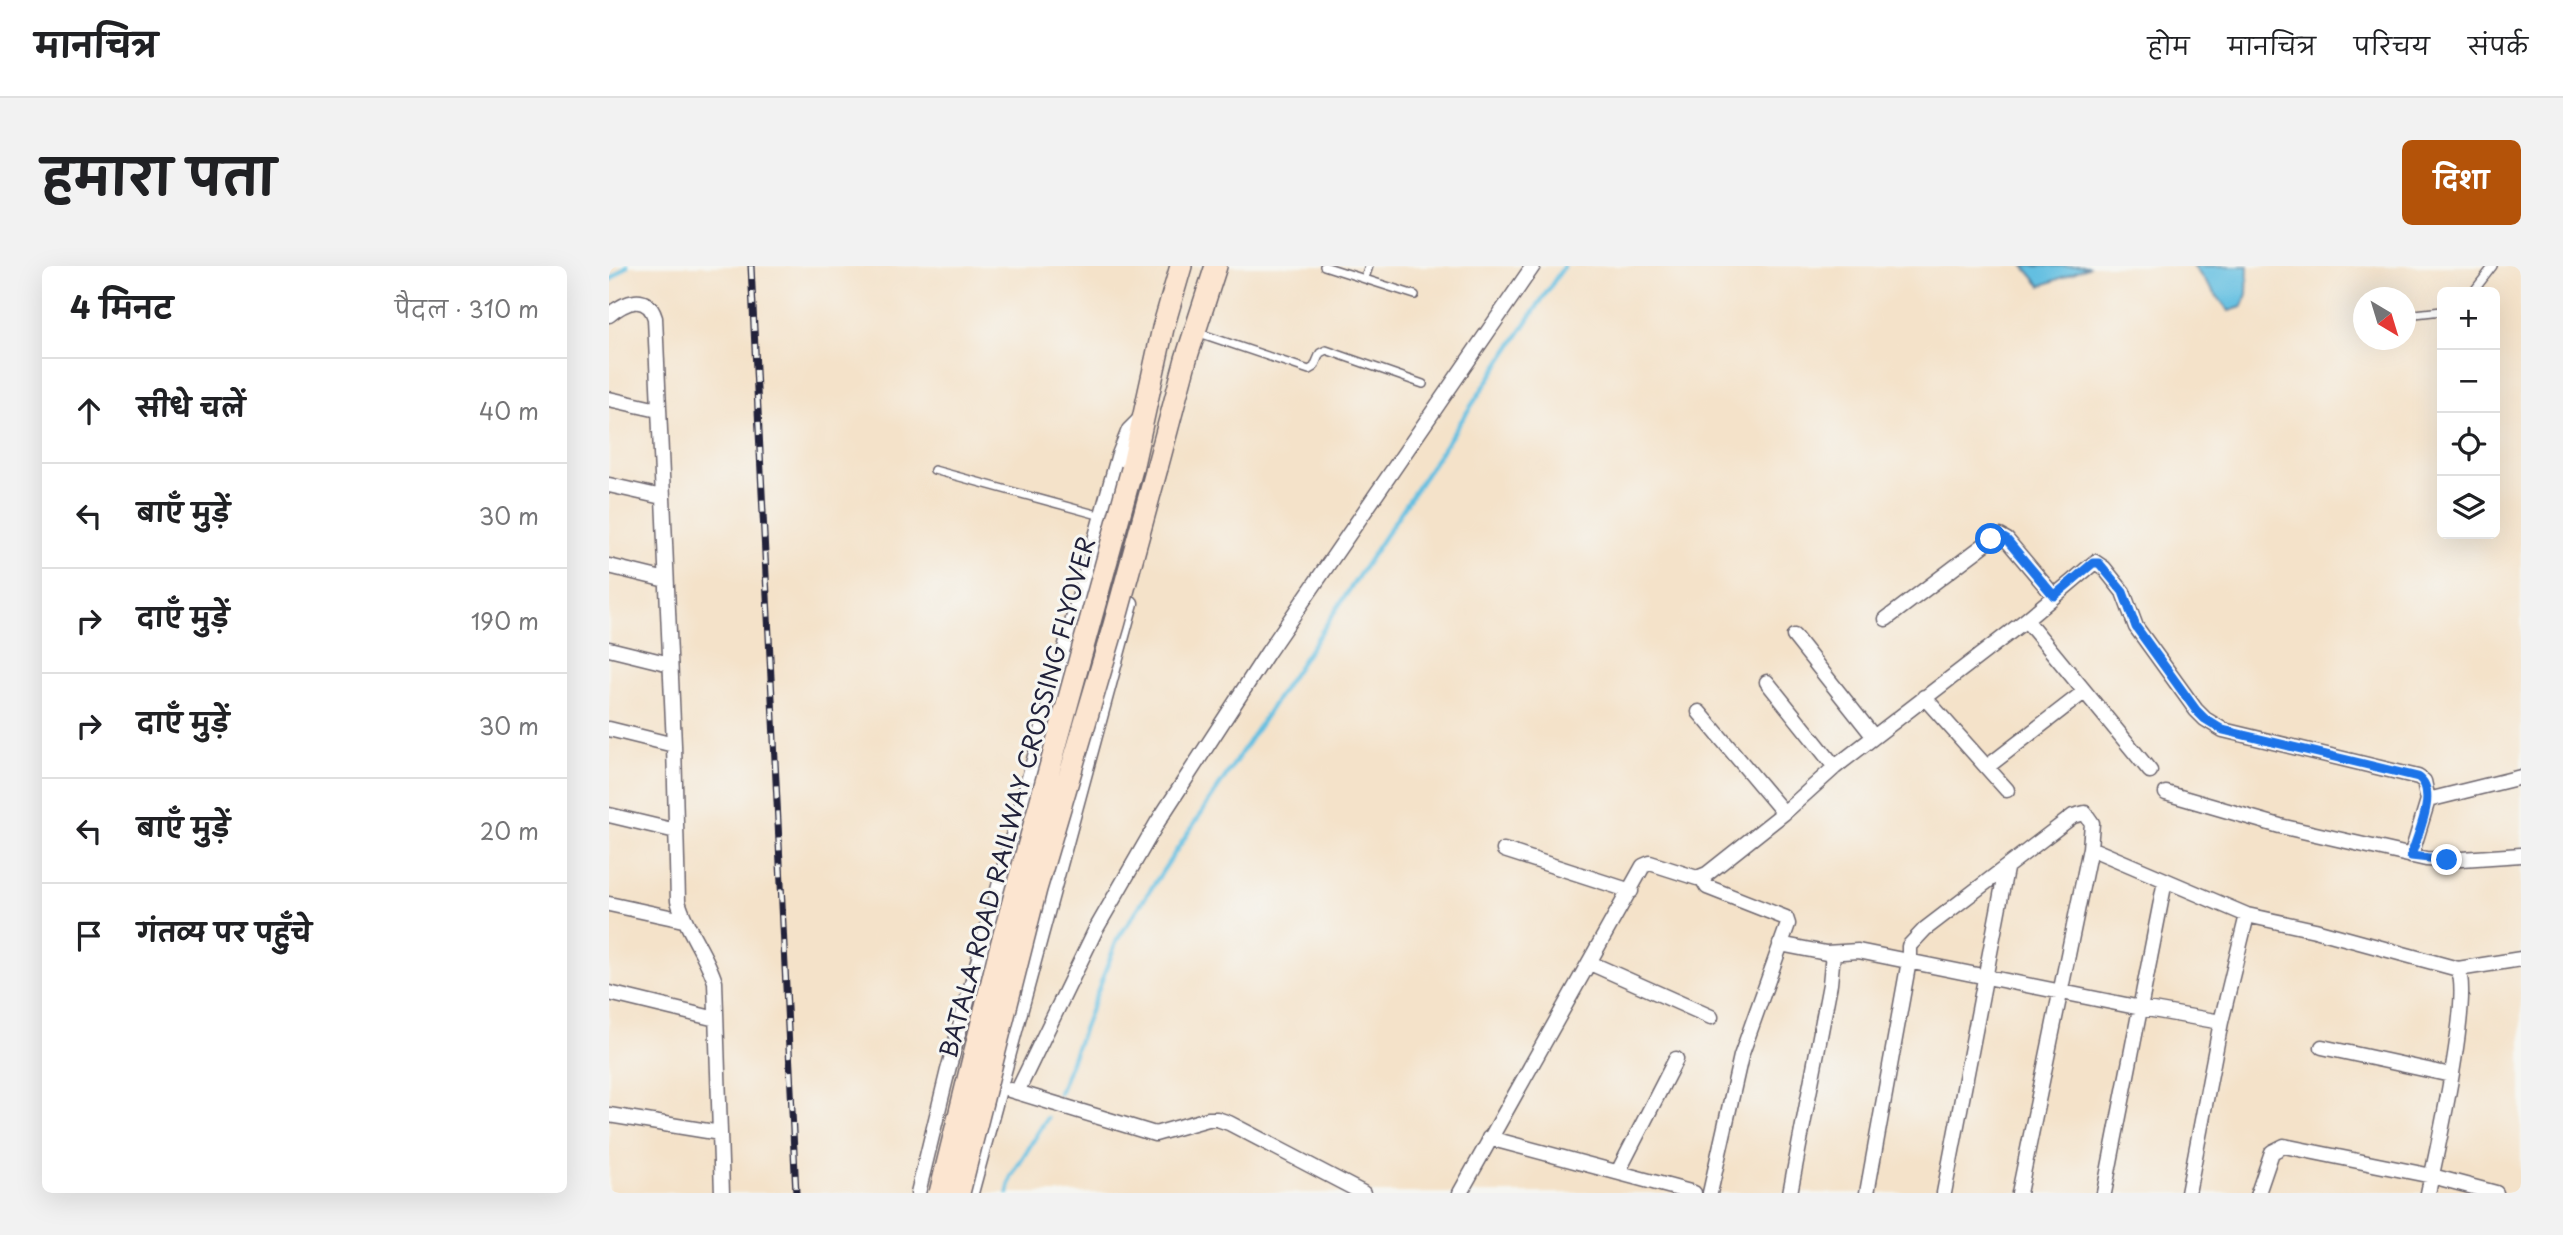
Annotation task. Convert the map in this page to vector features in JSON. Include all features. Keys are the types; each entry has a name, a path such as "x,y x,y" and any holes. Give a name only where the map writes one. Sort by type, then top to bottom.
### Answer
{"main road":[{"name":"BATALA ROAD RAILWAY CROSSING FLYOVER","path":"940,1193 1000,949 1132,469 1163,328 1181,266"},
{"name":"BATALA ROAD RAILWAY CROSSING FLYOVER","path":"959,1193 1036,889 1114,625 1195,331 1216,266"}],"street":[{"path":"1017,1092 1090,941 1157,823 1268,652 1534,266"},
{"path":"609,315 627,303 643,302 652,308 655,318 674,745 678,901 683,920 711,969 715,982 722,1193"},
{"path":"609,399 658,410"},
{"path":"918,1193 948,1070 1118,457 1129,430 1144,414"},
{"path":"971,1193 1164,474 1174,434 1168,426"},
{"path":"609,485 662,497"},
{"path":"1886,619 1991,539 2000,536 2007,540 2054,596"},
{"path":"1460,1193 1641,869 1647,864 1691,878 1701,877 1784,813 1835,767 2026,620 2093,563 2099,563 2123,592 2136,627 2205,719 2223,730 2418,777 2427,785 2428,800 2411,856"},
{"path":"609,566 666,580"},
{"path":"2026,620 2150,771"},
{"path":"1794,636 1874,737"},
{"path":"609,649 670,664"},
{"path":"1767,682 1835,767"},
{"path":"1987,767 2084,692"},
{"path":"1924,697 2007,790"},
{"path":"1699,712 1784,813"},
{"path":"609,729 674,745"},
{"path":"2428,800 2521,777"},
{"path":"2166,793 2280,826 2411,856 2447,860 2521,855"},
{"path":"1867,1193 1912,940 2079,813 2089,816 2092,823 2090,848 2019,1193"},
{"path":"609,815 675,831"},
{"path":"2090,848 2247,915 2315,930 2458,969 2521,959"},
{"path":"1504,850 1631,891"},
{"path":"1944,1193 2006,869"},
{"path":"1701,877 1707,887 1786,918 1788,924 1741,1056 1710,1193"},
{"path":"2104,1193 2165,881"},
{"path":"609,904 683,920"},
{"path":"2188,1193 2221,1022 2247,915"},
{"path":"1780,944 1833,953 1858,951 2141,1009 2221,1022"},
{"path":"1790,1193 1830,984 1833,953"},
{"path":"1590,962 1711,1017"},
{"path":"2428,1193 2451,1075 2461,991 2458,969"},
{"path":"609,993 716,1018"},
{"path":"2322,1047 2451,1075"},
{"path":"1618,1172 1676,1059"},
{"path":"948,1070 1155,1134 1207,1119 1217,1119 1363,1193"},
{"path":"609,1115 720,1133"},
{"path":"1489,1138 1694,1193"},
{"path":"2258,1193 2272,1152 2280,1146 2496,1193"}],"lane":[{"path":"1324,266 1415,295"},
{"path":"1365,278 1369,266"},
{"path":"2477,287 2493,266"},
{"path":"2416,314 2437,312"},
{"path":"1195,331 1309,370 1314,368 1320,353 1326,350 1423,384"},
{"path":"934,470 1102,516"}],"water":[{"path":"2024,266 2090,266 2041,286"},
{"path":"2193,266 2248,266 2247,294 2242,307 2229,311"}],"waterway":[{"path":"609,281 627,266"},
{"path":"1059,1093 1117,940 1564,266"},
{"path":"1008,1193 1011,1177 1047,1118"}],"railway":[{"path":"751,266 796,1193"}],"route":[{"path":"1991,539 1996,536 2004,537 2054,596 2093,563 2099,563 2123,592 2136,627 2196,710 2214,725 2223,730 2418,777 2424,781 2427,785 2428,800 2411,856 2447,860"}]}
